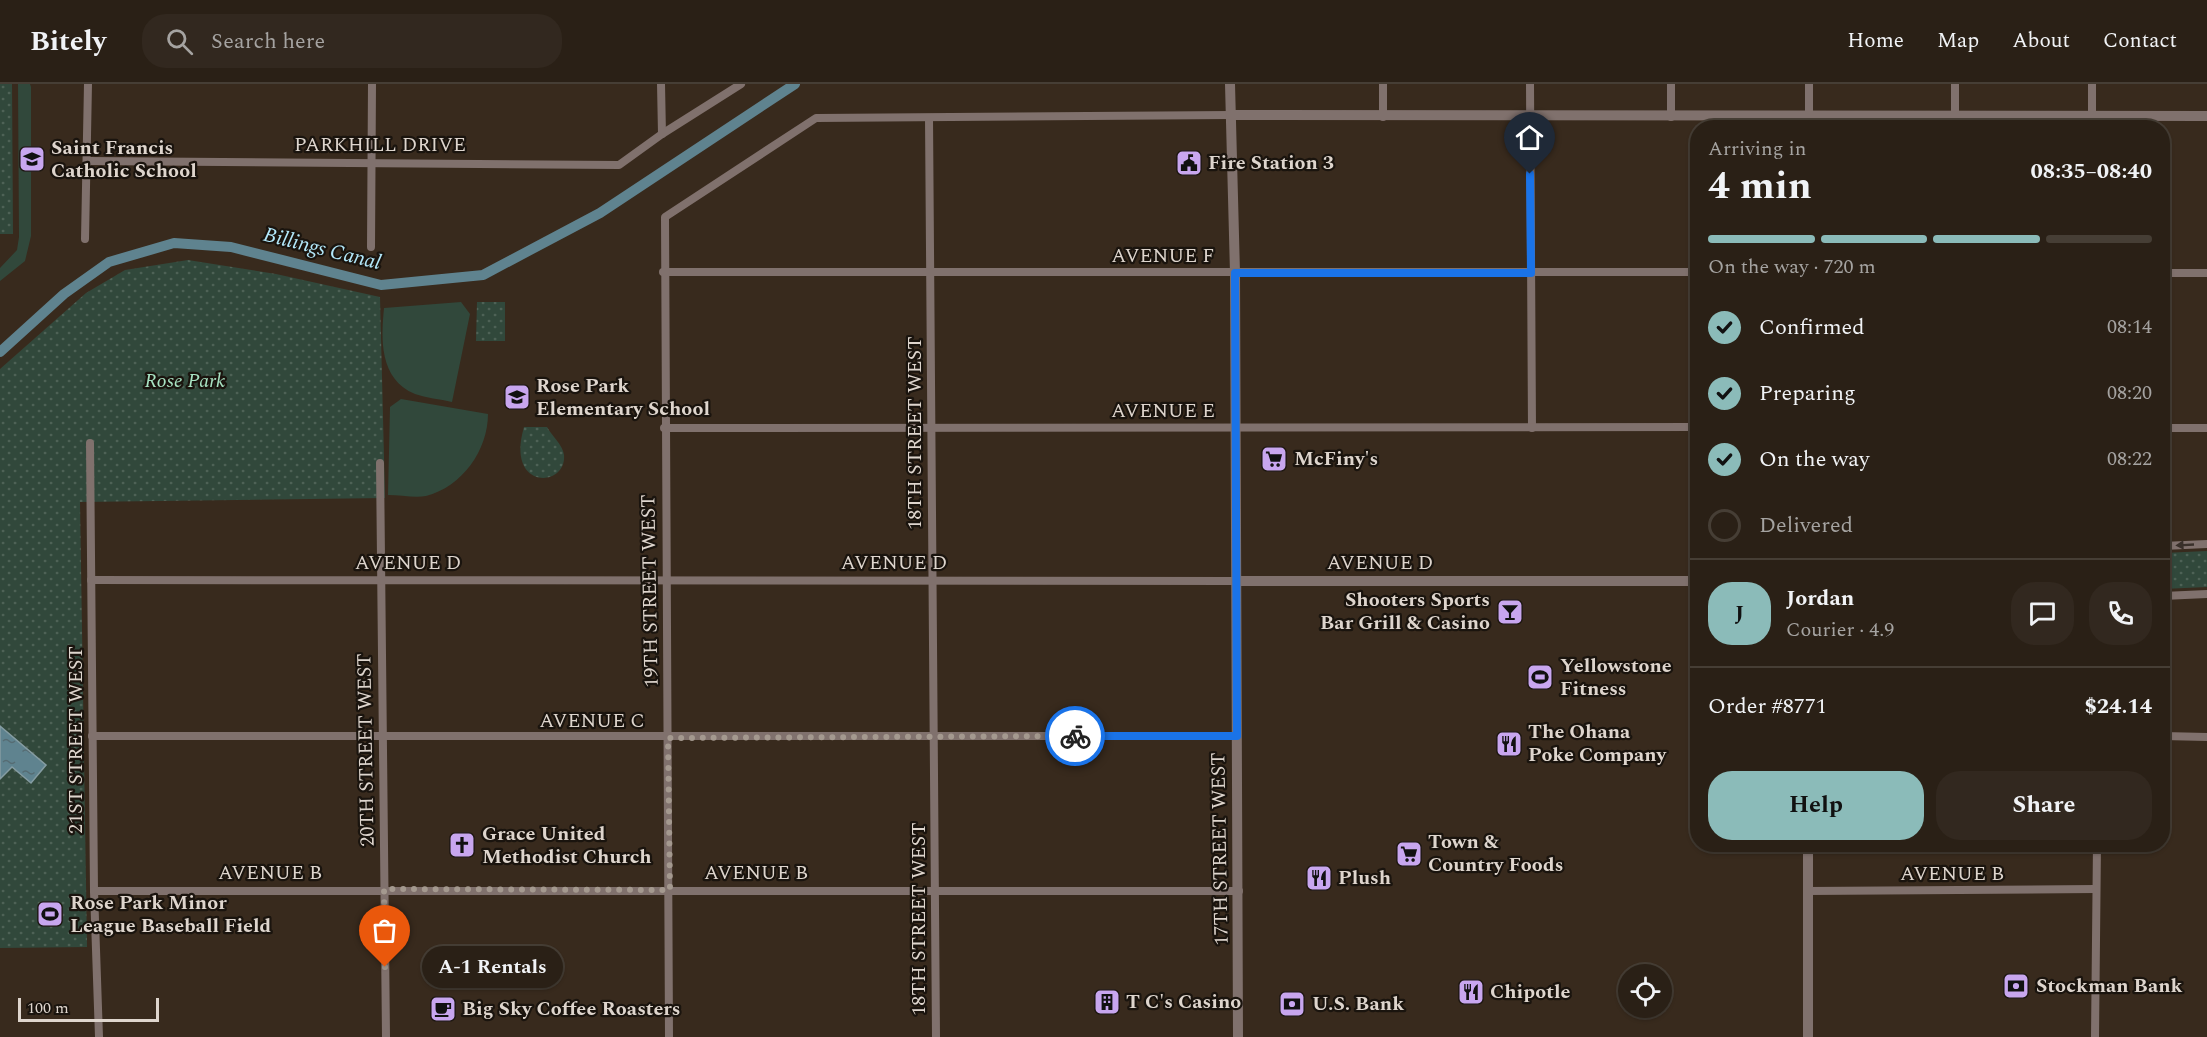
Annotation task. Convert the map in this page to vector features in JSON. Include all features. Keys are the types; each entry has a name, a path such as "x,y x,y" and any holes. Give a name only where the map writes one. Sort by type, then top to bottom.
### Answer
{"street":[{"path":"85,239 88,84"},
{"path":"371,247 372,84"},
{"path":"661,84 662,134"},
{"name":"PARKHILL DRIVE","path":"88,161 619,165 662,134 741,84"},
{"name":"17TH STREET WEST","path":"1230,84 1235,273 1238,1037"},
{"path":"1383,84 1383,117"},
{"path":"1530,84 1532,428"},
{"path":"1671,84 1671,117"},
{"path":"1809,84 1809,120"},
{"path":"1955,84 1955,117"},
{"path":"2092,84 2092,120"},
{"path":"929,118 1231,115 1671,117 1754,120"},
{"path":"2130,120 2207,116"},
{"path":"1867,120 1955,117 2037,120"},
{"name":"19TH STREET WEST","path":"669,1037 670,890 664,428 664,217 816,118 929,118"},
{"name":"18TH STREET WEST","path":"929,118 936,1037"},
{"name":"AVENUE F","path":"663,272 1690,272"},
{"path":"2170,273 2207,273"},
{"name":"AVENUE E","path":"664,428 1690,427"},
{"path":"2170,428 2207,428"},
{"name":"21ST STREET WEST","path":"90,443 94,891 99,1037"},
{"name":"20TH STREET WEST","path":"380,463 386,1037"},
{"path":"2170,546 2207,544"},
{"name":"AVENUE D","path":"90,580 1690,581"},
{"path":"2170,596 2207,594"},
{"name":"AVENUE C","path":"92,736 668,738 1237,736"},
{"path":"2170,736 2207,737"},
{"path":"1808,852 1808,1037"},
{"path":"2095,1037 2097,852"},
{"name":"AVENUE B","path":"94,891 384,889 1239,891"},
{"name":"AVENUE B","path":"1808,891 2096,890"}],"green space":[{"path":"0,84 12,84 13,234 0,234"},
{"path":"18,84 30,84 31,87 31,236 25,261 0,281 0,268 17,250 19,237"},
{"name":"Rose Park","path":"188,260 276,274 380,297 385,498 80,502 87,947 0,948 0,369 86,293 125,270"},
{"path":"461,302 470,314 452,402 415,394 403,387 395,379 385,357 384,308"},
{"path":"477,302 505,302 505,341 476,341"},
{"path":"401,399 488,414 483,441 470,465 451,484 426,496 388,495 390,407"},
{"path":"524,427 547,427 559,444 564,455 562,466 556,474 548,478 529,473 523,463 520,448"},
{"path":"2207,551 2207,587 2170,589 2170,553"}],"water":[{"path":"0,726 46,765 31,783 12,767 0,779"}],"waterway":[{"name":"Billings Canal","path":"0,352 64,294 109,262 174,243 231,247 381,285 483,275 600,213 795,84"}],"way so far":[{"path":"385,967 384,889 670,890 668,738 1075,736"}],"place":[{"name":"Saint Francis Catholic School","path":"32,159"},
{"name":"Fire Station 3","path":"1189,163"},
{"name":"Rose Park Elementary School","path":"517,397"},
{"name":"McFiny's","path":"1274,459"},
{"name":"Shooters Sports Bar Grill & Casino","path":"1510,612"},
{"name":"Yellowstone Fitness","path":"1540,677"},
{"name":"The Ohana Poke Company","path":"1509,744"},
{"name":"Grace United Methodist Church","path":"462,845"},
{"name":"Town & Country Foods","path":"1409,854"},
{"name":"Plush","path":"1319,878"},
{"name":"Rose Park Minor League Baseball Field","path":"50,914"},
{"name":"A-1 Rentals","path":"385,967"},
{"name":"Stockman Bank","path":"2016,986"},
{"name":"Chipotle","path":"1471,992"},
{"name":"T C's Casino","path":"1107,1002"},
{"name":"U.S. Bank","path":"1292,1004"},
{"name":"Big Sky Coffee Roasters","path":"443,1009"}],"route":[{"path":"1075,736 1237,736 1235,273 1531,273 1530,174"}]}
